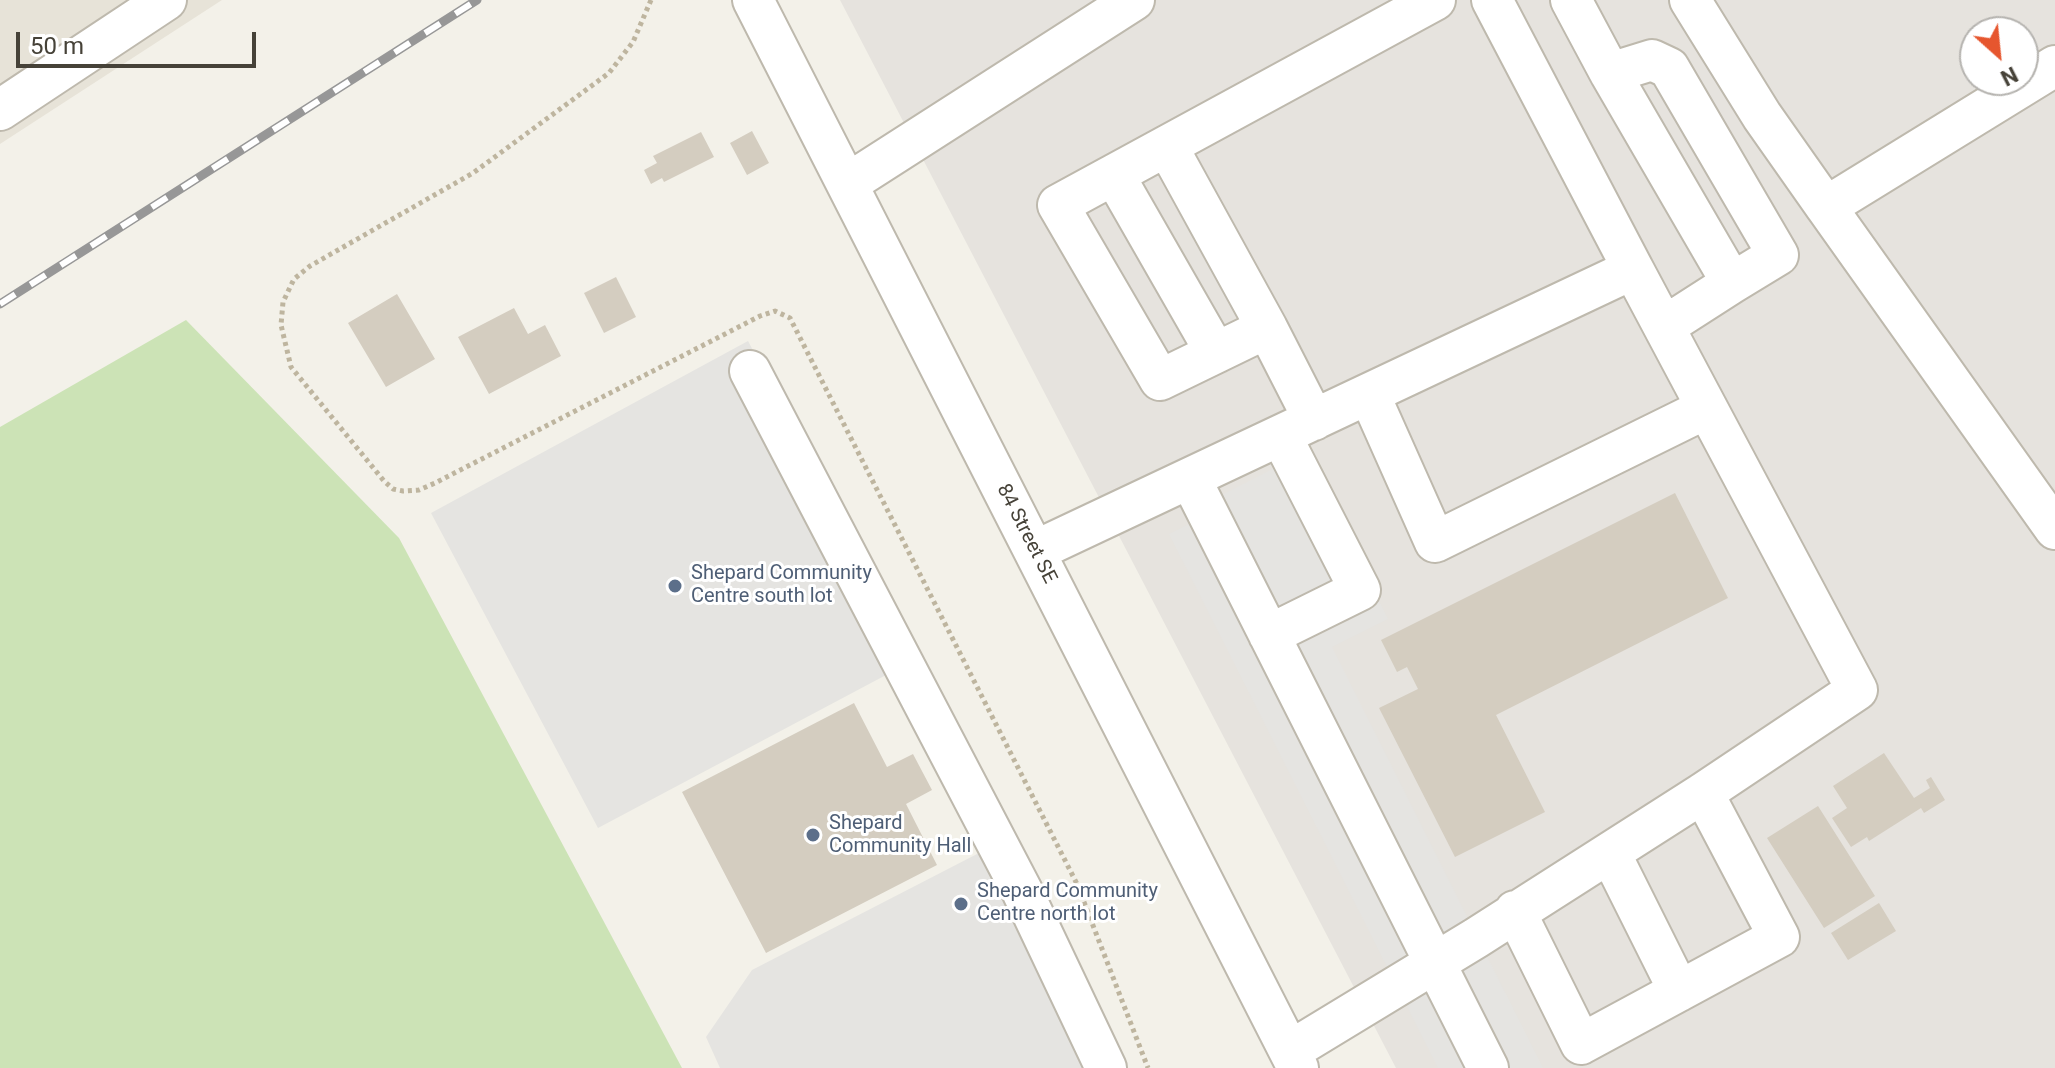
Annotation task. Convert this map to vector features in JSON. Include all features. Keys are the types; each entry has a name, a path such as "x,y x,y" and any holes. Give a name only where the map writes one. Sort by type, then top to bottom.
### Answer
{"street":[{"path":"0,110 166,0"},
{"name":"84 Street SE","path":"753,0 1294,1059"},
{"path":"847,184 1134,0"},
{"path":"1267,328 1160,380 1058,205 1435,0"},
{"path":"1294,1059 1434,963 1703,793 1857,690 1492,0"},
{"path":"1571,0 1732,283"},
{"path":"1690,0 1762,116 2055,529"},
{"path":"1610,73 1652,60 1669,68 1778,255 1665,326"},
{"path":"1826,207 2055,66"},
{"path":"1167,146 1267,328 1298,428 1360,590 1269,635"},
{"path":"1114,175 1216,353"},
{"path":"1035,551 1633,269"},
{"path":"750,371 1022,891 1106,1068"},
{"path":"1369,394 1435,542 1707,408"},
{"path":"1190,478 1488,1068"},
{"path":"1515,911 1581,1044 1779,937 1703,793"},
{"path":"1610,853 1679,991"}],"path":[{"path":"651,0 633,42 609,73 473,173 310,266 294,279 283,302 281,325 291,367 384,481 393,489 419,490 760,316 775,311 790,318 1077,884 1148,1068"}],"shaded area":[{"path":"0,0 222,0 0,144"},
{"path":"840,0 2055,0 2055,1068 1396,1068"},
{"name":"Shepard Community Centre south lot","path":"748,341 918,658 598,828 431,513"},
{"path":"1304,453 1388,619 1332,647 1543,1068 1438,1068 1169,534 1223,507 1218,497"},
{"name":"Shepard Community Centre north lot","path":"1010,837 1121,1068 720,1068 706,1037 752,970"}],"green space":[{"path":"186,320 399,538 682,1068 0,1068 0,427"}],"building":[{"path":"752,131 769,163 747,175 730,143"},
{"path":"701,132 714,157 664,182 662,178 651,184 644,170 657,163 653,156"},
{"path":"616,277 636,317 604,333 584,293"},
{"path":"397,294 435,359 386,387 348,323"},
{"path":"514,308 528,334 545,325 561,356 489,394 458,337"},
{"path":"1675,493 1728,598 1496,715 1545,812 1455,857 1379,708 1418,689 1407,667 1397,672 1381,640"},
{"name":"Shepard Community Hall","path":"854,703 887,767 913,754 932,790 906,804 937,865 766,953 682,792"},
{"path":"1884,753 1914,798 1930,788 1926,780 1931,777 1945,800 1924,813 1921,808 1869,841 1867,837 1851,847 1832,818 1847,808 1833,786"},
{"path":"1818,806 1875,896 1824,928 1767,838"},
{"path":"1879,903 1896,931 1848,960 1831,933"}],"railway":[{"path":"0,304 477,0"}],"place":[{"name":"Shepard Community Centre south lot","path":"675,586"},
{"name":"Shepard Community Hall","path":"813,835"},
{"name":"Shepard Community Centre north lot","path":"961,904"}]}
